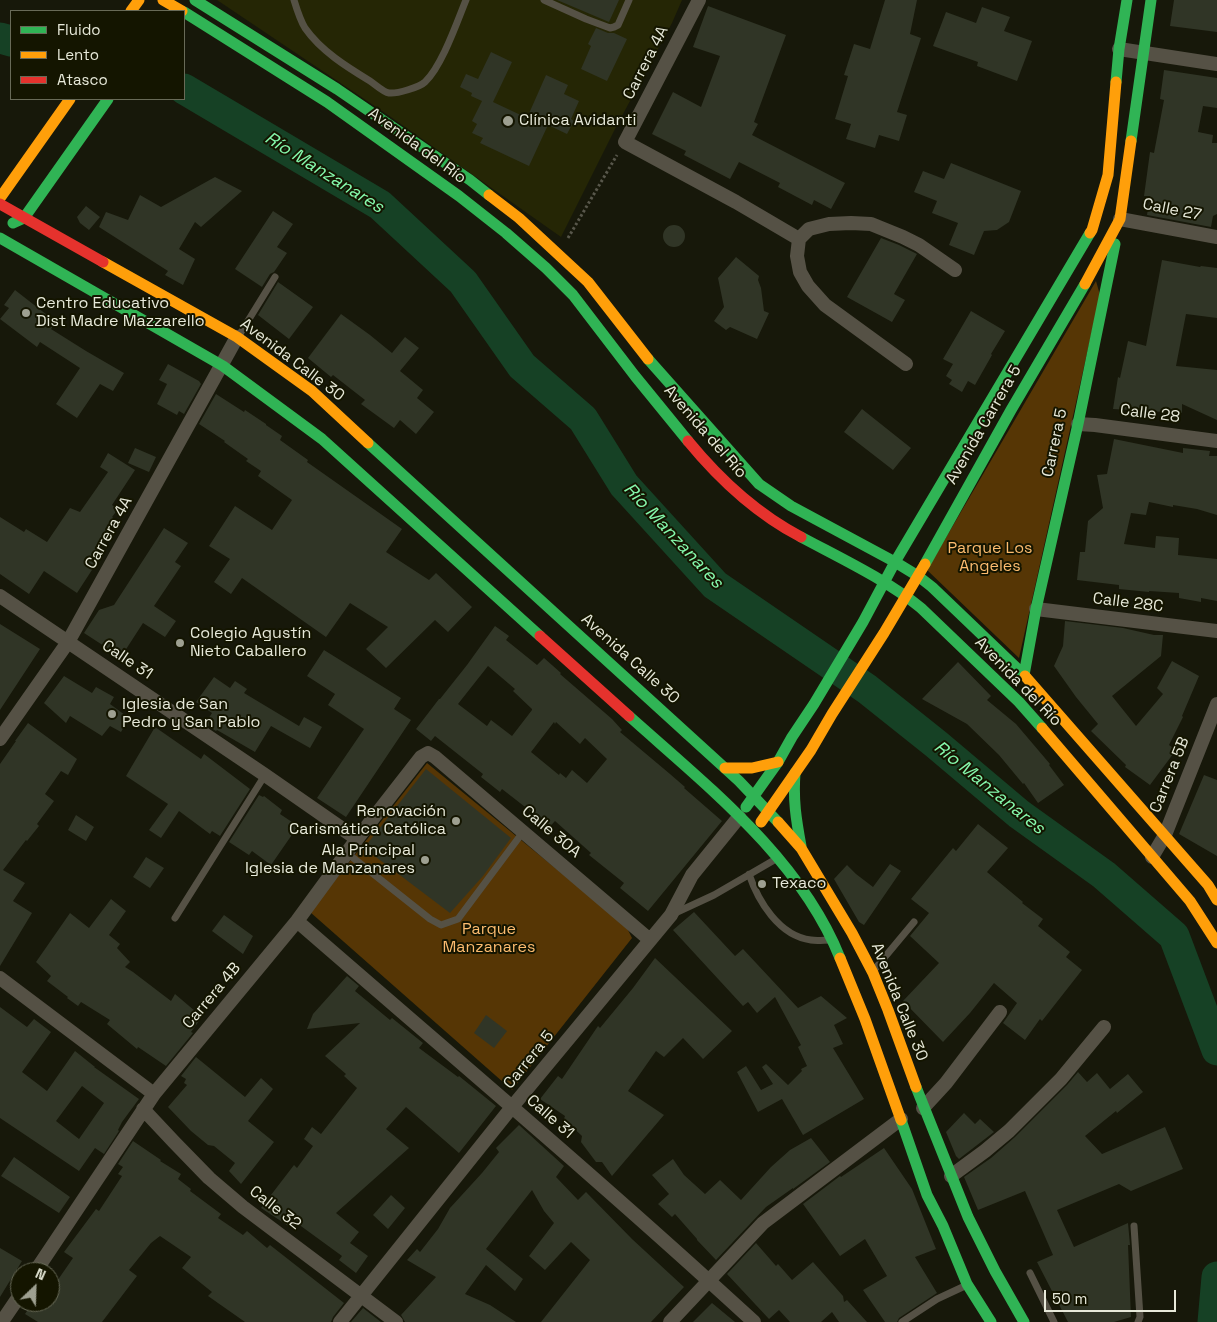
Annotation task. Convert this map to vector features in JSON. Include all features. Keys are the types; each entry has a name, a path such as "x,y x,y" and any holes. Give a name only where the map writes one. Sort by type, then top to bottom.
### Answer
{"main road":[{"name":"Avenida del Río","path":"195,0 336,89 470,180 519,218 588,282 651,363 759,484 791,506 918,576 932,587 1024,675 1165,834 1208,885 1217,900"},
{"name":"Avenida Carrera 5","path":"739,817 778,762 814,704 863,622 895,562 1092,230 1108,175 1119,49 1127,0"},
{"name":"Avenida Carrera 5","path":"754,832 811,750 884,634 1097,263 1120,219 1142,52 1151,0"},
{"name":"Avenida del Río","path":"185,13 327,102 459,196 546,268 573,295 635,376 706,463 743,498 780,526 884,582 906,596 921,608 1019,702 1190,901 1217,943"},
{"path":"0,198 69,100"},
{"path":"0,229 24,218 107,100"},
{"path":"47,186 45,202 48,214 56,231 68,242"},
{"name":"Avenida Calle 30","path":"0,204 238,337 312,391 725,768 769,812 801,848 852,933 872,972 888,1010 923,1108 968,1217 995,1271 1024,1322"},
{"name":"Carrera 5","path":"1024,675 1036,610 1078,424 1120,219"},
{"path":"0,238 222,366 322,439 739,817 779,858 812,904 832,940 865,1019 927,1195 943,1226 967,1284 991,1322"},
{"path":"725,768 764,767 778,762"},
{"path":"795,772 795,816 801,848"}],"street":[{"name":"Carrera 4A","path":"625,142 699,0"},
{"path":"1119,49 1217,64"},
{"path":"625,142 736,202 799,239"},
{"name":"Calle 27","path":"1120,219 1217,237"},
{"path":"906,364 825,305 808,286 800,272 797,256 799,239 809,230 830,224 871,224 903,236 955,270"},
{"name":"Carrera 4A","path":"0,739 68,642 238,337"},
{"name":"Calle 28","path":"1078,424 1217,441"},
{"name":"Calle 31","path":"0,596 357,839"},
{"name":"Calle 28C","path":"1036,610 1217,631"},
{"name":"Carrera 5B","path":"1152,857 1165,834 1217,704"},
{"name":"Calle 30A","path":"428,753 650,940"},
{"name":"Carrera 4B","path":"42,1262 154,1094 297,921 357,839 421,758 428,753"},
{"name":"Carrera 5","path":"340,1322 670,915 692,875 739,817"},
{"name":"Calle 31","path":"297,921 710,1281 754,1322"},
{"path":"0,978 154,1094"},
{"path":"923,1108 946,1084 1000,1012"},
{"path":"951,1176 985,1152 1009,1131 1061,1079 1104,1027"},
{"name":"Calle 32","path":"143,1109 210,1178 243,1207 396,1322"},
{"path":"670,1322 764,1223 901,1119"}],"lane":[{"path":"294,0 297,12 305,28 321,46 346,66 389,93 406,90 425,82 437,67 466,0"},
{"path":"544,0 610,28 618,25 629,0"},
{"path":"238,337 275,277"},
{"path":"175,918 265,775"},
{"path":"347,853 430,920 441,924 458,920 523,832"},
{"path":"670,915 714,895 779,858"},
{"path":"749,874 754,890 776,922 791,933 810,940 832,940"},
{"path":"872,972 914,922"},
{"path":"1134,1226 1140,1317 1138,1322"},
{"path":"1030,1273 1054,1322"},
{"path":"902,1322 937,1299 967,1284"}],"path":[{"path":"559,254 625,142"}],"shaded area":[{"name":"Clínica Avidanti","path":"217,0 682,0 672,23 616,127 561,237 388,115"}],"green space":[{"name":"Parque Los Angeles","path":"1096,281 1100,295 1019,658 927,570"},
{"name":"Parque Manzanares","path":"427,763 626,926 632,938 512,1090 310,912"}],"building":[{"path":"557,0 619,0 609,22"},
{"path":"885,0 917,0 910,34 921,38 897,112 907,115 899,141 879,135 875,148 846,139 851,124 835,119 848,76 844,75 854,44 870,49"},
{"path":"1174,0 1217,0 1217,32 1170,26"},
{"path":"708,6 786,35 754,122 758,124 752,135 845,183 831,209 814,200 812,205 778,187 780,183 739,162 730,179 684,155 686,151 652,134 673,92 701,107 720,56 693,47"},
{"path":"982,7 1010,17 1004,31 1032,41 1017,81 977,66 978,62 933,46 946,12 976,23"},
{"path":"596,28 627,39 607,81 581,69 591,46 588,44"},
{"path":"491,52 512,62 493,102 527,118 546,75 568,85 564,94 579,101 571,119 574,121 567,134 548,125 529,166 480,143 483,138 472,133 477,124 472,121 482,101 471,96 472,93 460,87 466,74 478,79"},
{"path":"1164,70 1217,78 1217,108 1203,106 1198,132 1213,135 1212,143 1217,143 1217,214 1213,216 1211,227 1147,215 1150,196 1144,196 1150,152 1154,153 1164,100 1160,99"},
{"path":"951,163 1021,191 1009,222 997,230 984,231 974,255 949,245 958,223 932,213 937,201 914,192 923,171 944,179"},
{"path":"215,177 242,191 201,227 195,222 179,249 195,259 183,285 165,275 168,271 99,227 106,212 128,220 140,195 161,207"},
{"path":"86,206 100,217 89,230 80,223 77,217"},
{"path":"273,211 293,224 277,247 287,253 262,287 235,269"},
{"path":"674,225 682,228 685,236 682,244 674,247 666,244 663,236 666,228"},
{"path":"881,238 917,254 894,294 905,300 892,322 847,297"},
{"path":"736,257 759,276 758,280 764,311 769,313 757,339 730,327 726,330 714,321 724,307 718,278"},
{"path":"1162,260 1217,268 1217,318 1186,314 1176,366 1217,370 1217,420 1182,404 1182,413 1113,409 1118,377 1120,378 1128,341 1146,346"},
{"path":"278,282 313,307 289,339 258,315"},
{"path":"15,290 56,322 51,329 124,373 113,391 100,384 77,418 56,404 80,368 40,342 37,347 0,319 9,308 4,305"},
{"path":"971,311 1005,331 975,385 968,381 962,392 949,384 952,380 946,376 953,364 943,359"},
{"path":"341,314 392,353 405,337 419,348 400,371 423,390 417,398 434,412 416,434 400,420 394,428 361,404 365,400 333,375 331,377 308,358"},
{"path":"168,364 199,381 201,384 184,414 179,411 177,415 157,404 167,384 159,380"},
{"path":"216,394 266,424 282,436 280,440 308,460 307,462 402,529 386,552 429,580 436,573 472,607 448,632 435,620 386,668 366,649 388,627 350,603 326,637 242,578 231,594 214,582 230,559 209,546 235,506 272,530 292,500 258,476 261,471 246,461 248,459 199,424"},
{"path":"862,409 911,448 893,470 844,432"},
{"path":"1114,439 1183,453 1183,448 1210,451 1209,456 1217,456 1217,515 1197,509 1149,502 1146,515 1131,513 1124,544 1155,548 1156,536 1179,538 1178,555 1217,559 1217,601 1201,598 1201,602 1179,598 1179,593 1119,589 1119,585 1077,580 1080,552 1085,552 1088,521 1103,508 1097,475 1107,474"},
{"path":"135,448 156,457 149,472 128,463"},
{"path":"108,453 135,470 112,505 118,509 112,517 116,520 95,552 101,556 77,593 44,571 29,594 0,574 0,517 24,532 26,529 47,542 70,508 80,512 108,472 100,467"},
{"path":"164,528 188,543 175,562 181,566 154,606 176,621 165,637 143,623 121,657 84,633 99,610 114,605"},
{"path":"1065,621 1163,635 1161,656 1112,696 1136,726 1163,694 1157,688 1172,661 1199,676 1183,717 1169,745 1176,750 1150,785 1125,767 1126,765 1091,731 1098,724 1054,666 1063,646"},
{"path":"0,624 40,649 0,710"},
{"path":"495,626 509,636 506,640 537,665 544,658 612,719 622,730 620,732 722,821 648,911 620,888 624,883 589,855 591,853 555,821 545,832 534,823 538,817 502,789 500,792 481,777 483,774 435,736 431,741 416,729 467,665","holes":["488,666 515,689 513,691 532,709 512,736 491,720 487,726 458,704","554,722 580,744 585,738 607,759 587,783 572,770 566,778 560,773 559,775 531,752"]},
{"path":"324,650 401,698 394,709 411,720 346,817 317,798 364,729 328,705 335,694 307,676"},
{"path":"958,662 991,696 987,700 1016,724 1050,764 1064,785 1038,803 1024,783 999,755 967,724 922,699"},
{"path":"64,676 92,693 96,687 114,697 110,704 129,718 121,732 110,726 102,736 70,716 66,723 44,703"},
{"path":"214,677 230,688 235,681 247,689 244,693 299,726 304,717 322,727 310,748 271,726 255,752 205,724 212,713 196,702"},
{"path":"28,723 77,759 68,775 61,771 45,794 54,801 37,824 39,826 3,870 25,883 13,901 32,913 0,966 0,764"},
{"path":"155,727 201,759 204,754 250,789 220,836 212,831 210,834 179,811 161,838 149,830 168,804 126,776"},
{"path":"426,769 511,838 483,876 450,913 364,848"},
{"path":"1204,775 1217,780 1217,856 1179,834"},
{"path":"259,795 264,796 282,810 280,814 298,826 271,865 252,851 249,855 229,842"},
{"path":"76,815 94,827 86,841 68,830"},
{"path":"978,824 1008,848 987,872 1043,919 1038,926 1070,952 1066,957 1082,970 1042,1021 1040,1019 1025,1040 1003,1023 1017,1003 994,983 943,1042 903,1001 939,963 910,936 929,913 911,899 953,848 956,851"},
{"path":"146,857 164,868 150,888 133,877"},
{"path":"890,864 901,871 864,925 859,922 834,879 847,865 873,887"},
{"path":"111,899 126,911 109,935 120,944 117,948 130,962 125,967 171,1001 175,994 202,1017 191,1032 193,1033 166,1066 138,1047 137,1049 107,1024 110,1020 81,1002 78,1006 67,998 47,981 51,976 36,962 70,913 89,928"},
{"path":"694,912 735,956 743,949 798,1008 821,996 847,1018 834,1025 843,1044 833,1048 864,1099 803,1135 782,1099 758,1112 737,1072 746,1066 761,1090 773,1084 762,1067 766,1064 788,1085 802,1071 801,1069 807,1066 798,1047 801,1045 775,997 757,1013 748,1002 743,1006 673,930"},
{"path":"224,915 253,936 243,954 212,931"},
{"path":"655,958 732,1031 703,1059 683,1038 664,1057 656,1051 628,1091 664,1115 612,1176 602,1162 596,1162 581,1142 582,1136 564,1119 565,1116 540,1099 558,1076 562,1079 598,1026 600,1028"},
{"path":"347,976 359,986 355,991 390,1020 392,1018 423,1043 419,1048 459,1076 496,1106 459,1153 406,1107 386,1129 409,1148 336,1213 359,1232 350,1243 368,1256 356,1273 339,1260 342,1256 294,1221 290,1227 261,1208 294,1165 297,1168 313,1146 304,1139 312,1127 321,1134 357,1088 344,1076 346,1074 325,1056 360,1023 307,1029 313,1014"},
{"path":"0,1007 27,1027 34,1019 51,1032 22,1072 47,1091 75,1051 139,1099 122,1122 119,1131 104,1154 95,1148 79,1171 0,1118","holes":["82,1086 104,1103 79,1139 56,1121"]},
{"path":"486,1015 507,1031 494,1048 474,1033"},
{"path":"196,1057 245,1097 261,1078 273,1089 248,1121 274,1142 241,1184 229,1171 235,1163 191,1131 168,1107 187,1085 184,1083 186,1079 181,1076"},
{"path":"1078,1072 1087,1082 1097,1073 1110,1089 1128,1074 1143,1092 1085,1136 1102,1154 1165,1127 1183,1169 1131,1191 1119,1184 1057,1210 1074,1247 1128,1223 1131,1317 1114,1322 1068,1322 1037,1262 1053,1255 1025,1191 978,1210 964,1177 991,1158 1015,1137"},
{"path":"964,1113 975,1124 980,1119 994,1132 959,1159 946,1132"},
{"path":"519,1125 564,1166 556,1177 578,1200 586,1192 632,1239 684,1287 651,1322 541,1322 590,1260 571,1242 545,1270 529,1256 554,1223 544,1211 532,1190 486,1249 523,1279 515,1291 486,1265 465,1294 490,1305 516,1322 405,1322 401,1315 436,1277 407,1260 417,1249 420,1252 438,1229 450,1208 499,1152 496,1148"},
{"path":"811,1138 830,1162 766,1207 716,1260 675,1214 672,1217 658,1204 669,1194 652,1175 673,1159 684,1175 705,1194 720,1180 741,1200 771,1167 790,1150"},
{"path":"133,1141 181,1174 178,1179 191,1189 190,1191 221,1214 218,1218 243,1235 247,1231 267,1248 270,1245 344,1303 331,1322 245,1322 208,1296 212,1292 182,1268 191,1257 160,1236 151,1243 129,1270 137,1276 102,1322 38,1322 25,1314 26,1312 60,1312 60,1277 73,1258 64,1252 96,1209 99,1211 122,1176 118,1174 123,1167 118,1164"},
{"path":"884,1148 912,1189 936,1249 915,1257 937,1293 899,1318 897,1322 885,1322 863,1290 887,1276 865,1239 840,1256 803,1204 840,1176"},
{"path":"14,1157 70,1197 59,1213 1,1176"},
{"path":"391,1195 405,1208 388,1229 373,1215"},
{"path":"756,1243 776,1266 778,1264 792,1280 813,1262 843,1296 844,1302 847,1300 867,1322 839,1322 832,1312 821,1322 790,1322 779,1310 769,1319 727,1274"},
{"path":"0,1248 22,1261 10,1262 10,1281 0,1297"},
{"path":"712,1303 735,1322 693,1322"},
{"path":"363,1308 381,1322 351,1322"}],"waterway":[{"name":"Río Manzanares","path":"0,38 10,41"},
{"name":"Río Manzanares","path":"185,90 380,205 463,282 522,366 583,419 624,485 715,585 867,689 1019,814 1104,875 1174,936 1217,1050"},
{"name":"Río Manzanares","path":"1213,1322 1217,1277"}],"traffic: fast":[{"path":"195,0 337,89 489,195"},
{"path":"1116,82 1127,0"},
{"path":"1131,141 1151,0"},
{"path":"185,13 327,102 459,196 506,233 573,295 688,441"},
{"path":"13,223 24,218 107,100"},
{"path":"746,807 778,762 814,704 863,622 895,562 1090,233"},
{"path":"0,238 223,366 322,439 540,636"},
{"path":"1024,675 1036,609 1078,424 1115,244"},
{"path":"925,564 1011,410 1085,284"},
{"path":"648,359 759,484 791,506 918,576 932,587 1025,676"},
{"path":"368,443 739,781 778,822"},
{"path":"801,537 878,579 921,608 1019,702 1042,728"},
{"path":"629,716 719,797 776,856 801,888 823,922 840,958"},
{"path":"795,773 795,810 801,846"},
{"path":"916,1087 968,1217 995,1271 1024,1322"},
{"path":"901,1120 927,1195 943,1226 967,1284 991,1322"}],"traffic: slow":[{"path":"132,10 139,0"},
{"path":"163,0 180,10"},
{"path":"1090,233 1108,175 1116,82"},
{"path":"0,198 69,100"},
{"path":"1085,284 1120,219 1131,141"},
{"path":"489,195 519,218 588,282 648,359"},
{"path":"103,262 237,337 312,391 368,443"},
{"path":"761,822 811,750 925,564"},
{"path":"1025,676 1208,885 1217,900"},
{"path":"1042,728 1190,901 1217,943"},
{"path":"725,768 752,768 778,762"},
{"path":"778,822 801,848 852,933 873,973 916,1087"},
{"path":"840,958 865,1019 901,1120"}],"traffic: jam":[{"path":"0,204 103,262"},
{"path":"688,441 713,469 754,507 801,537"},
{"path":"540,636 629,716"}],"place":[{"name":"Clínica Avidanti","path":"508,121"},
{"name":"Centro Educativo Dist Madre Mazzarello","path":"26,313"},
{"name":"Colegio Agustín Nieto Caballero","path":"180,643"},
{"name":"Iglesia de San Pedro y San Pablo","path":"112,714"},
{"name":"Renovación Carismática Católica","path":"456,821"},
{"name":"Ala Principal Iglesia de Manzanares","path":"425,860"},
{"name":"Texaco","path":"762,884"}]}
